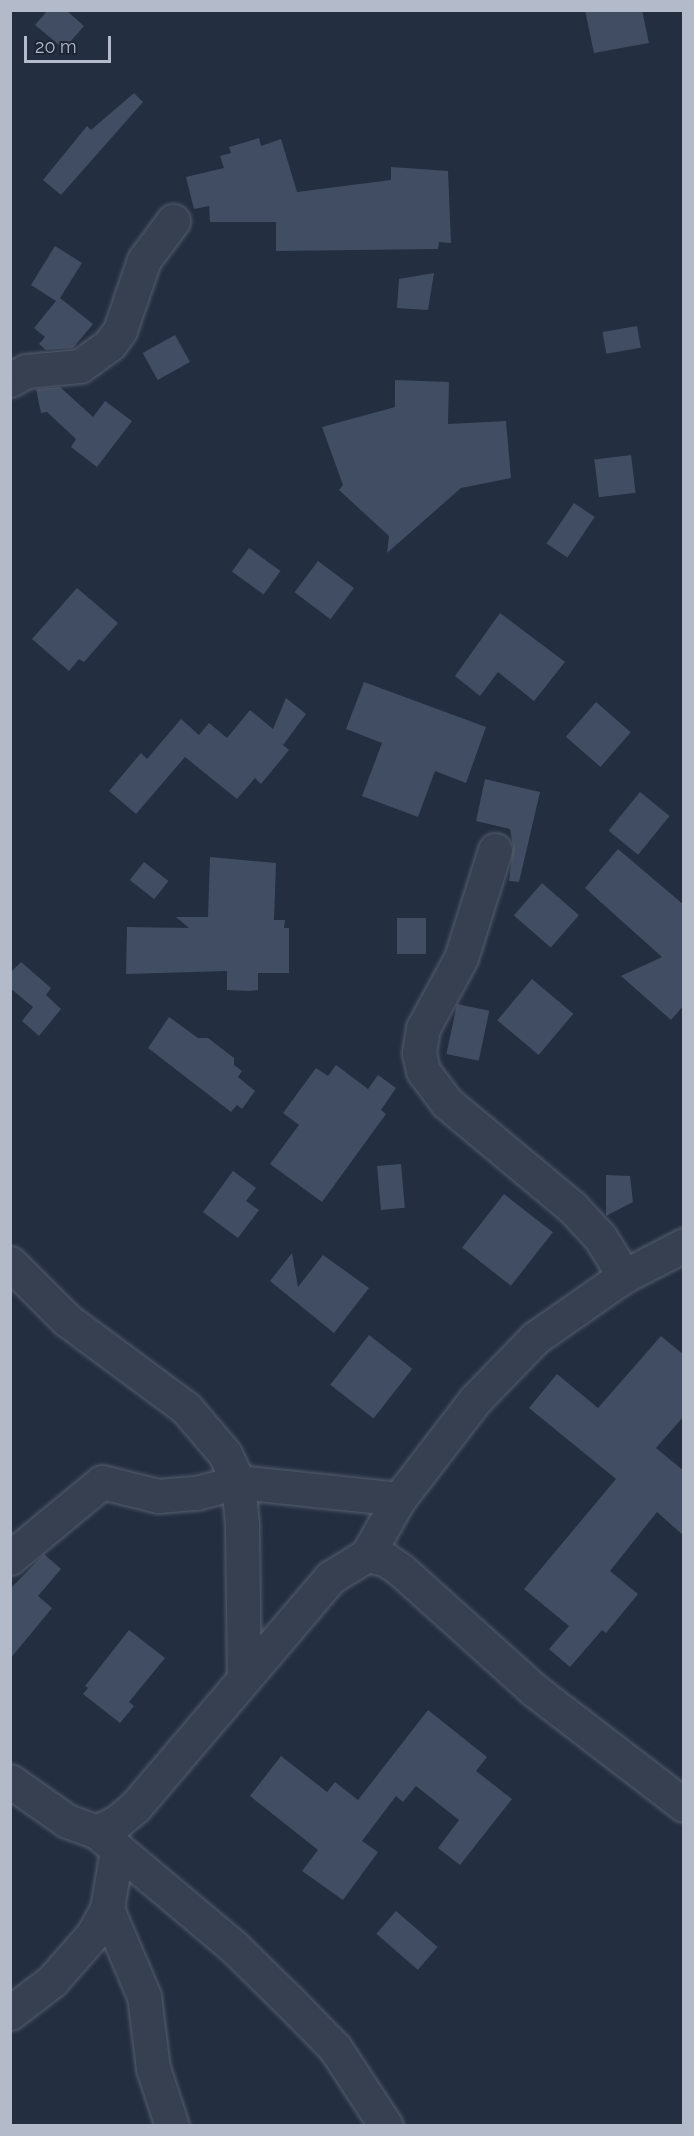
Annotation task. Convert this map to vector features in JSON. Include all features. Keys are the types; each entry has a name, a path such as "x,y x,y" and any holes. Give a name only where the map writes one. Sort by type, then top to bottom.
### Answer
{"street":[{"path":"10,380 26,371 80,366 110,344 120,330 144,260 173,221"},
{"path":"495,850 461,958 423,1028 419,1053 423,1071 446,1102 572,1207 600,1237 624,1276"},
{"path":"172,2126 153,2068 144,1996 107,1909 107,1841 331,1577 347,1564 367,1555 399,1499 475,1400 534,1338 624,1276 684,1245"},
{"path":"10,1263 68,1320 186,1408 210,1433 238,1482 244,1679"},
{"path":"10,1558 102,1482 158,1496 196,1493 238,1482 399,1499"},
{"path":"367,1555 385,1559 402,1570 534,1690 684,1805"},
{"path":"10,1781 67,1821 107,1841 235,1948 335,2048 386,2126"},
{"path":"10,2013 52,1981 76,1955 107,1909"}],"building":[{"path":"48,10 66,10 84,26 64,49 35,25"},
{"path":"585,10 642,10 649,43 594,53"},
{"path":"134,93 143,102 61,195 43,180 87,126 91,130"},
{"path":"259,138 261,146 281,139 297,192 391,180 391,167 448,171 451,243 439,242 438,249 276,251 276,222 210,222 209,206 194,209 186,177 224,168 220,156 231,153 229,147"},
{"path":"55,246 82,263 60,298 93,324 73,348 46,350 39,344 45,337 34,328 56,301 31,285"},
{"path":"434,273 428,310 397,308 399,279"},
{"path":"637,326 641,348 606,354 603,332"},
{"path":"175,335 190,362 158,380 143,353"},
{"path":"395,380 449,382 448,424 506,421 511,478 461,488 387,553 389,536 339,490 343,485 322,427 395,407"},
{"path":"60,387 93,417 105,401 132,421 97,467 71,447 76,439 47,412 41,413 36,389"},
{"path":"631,455 636,493 599,497 594,460"},
{"path":"574,503 595,517 567,558 547,544"},
{"path":"249,548 281,571 264,594 232,571"},
{"path":"318,561 354,588 330,619 295,592"},
{"path":"77,588 118,623 84,662 79,659 69,671 32,639"},
{"path":"500,613 565,662 534,701 498,672 480,696 455,676"},
{"path":"364,682 486,727 466,783 435,771 418,817 362,796 382,743 346,729"},
{"path":"286,698 306,714 283,745 289,750 261,784 255,778 237,799 185,757 136,814 109,791 141,753 147,759 181,719 199,735 209,723 227,738 250,710 273,729"},
{"path":"596,702 631,732 601,767 566,737"},
{"path":"485,779 540,792 519,882 509,881 513,847 510,829 476,821"},
{"path":"640,792 670,816 638,855 609,831"},
{"path":"618,849 684,905 684,1005 671,1020 621,976 662,957 585,888"},
{"path":"210,857 276,863 274,920 285,920 284,928 289,928 289,973 258,973 258,990 249,991 227,990 227,971 126,974 127,927 189,928 176,917 208,917"},
{"path":"144,862 168,881 154,899 130,880"},
{"path":"542,883 579,915 551,948 514,915"},
{"path":"397,918 426,918 426,954 397,954"},
{"path":"21,962 51,988 46,995 61,1009 39,1036 22,1021 33,1007 10,988 10,973"},
{"path":"532,979 573,1014 539,1055 497,1020"},
{"path":"457,1004 489,1011 479,1061 446,1054"},
{"path":"169,1017 198,1038 208,1038 234,1058 234,1065 242,1071 238,1077 255,1091 242,1109 237,1105 231,1112 148,1048"},
{"path":"336,1065 368,1089 378,1075 396,1088 381,1110 386,1114 322,1202 270,1164 299,1125 283,1113 316,1068 328,1076"},
{"path":"401,1164 405,1208 381,1210 377,1166"},
{"path":"233,1171 256,1188 246,1201 259,1210 238,1238 203,1212"},
{"path":"606,1175 630,1176 633,1202 606,1216"},
{"path":"504,1194 553,1232 511,1286 462,1248"},
{"path":"292,1253 298,1287 323,1255 369,1288 334,1333 270,1281"},
{"path":"369,1335 412,1369 374,1419 330,1385"},
{"path":"661,1336 684,1355 684,1416 656,1448 684,1471 684,1536 657,1512 610,1571 638,1594 606,1633 602,1630 570,1667 549,1649 569,1626 524,1589 616,1479 529,1408 557,1374 598,1408"},
{"path":"44,1554 61,1569 38,1596 52,1608 10,1659 10,1589"},
{"path":"129,1630 165,1658 129,1702 134,1706 120,1723 83,1694 88,1688 85,1686"},
{"path":"428,1710 487,1757 476,1771 512,1799 460,1865 438,1848 459,1820 416,1786 403,1802 396,1796 362,1841 378,1852 343,1900 302,1871 318,1850 250,1796 281,1756 327,1792 335,1782 358,1800"},
{"path":"396,1911 438,1947 418,1970 376,1934"}]}
